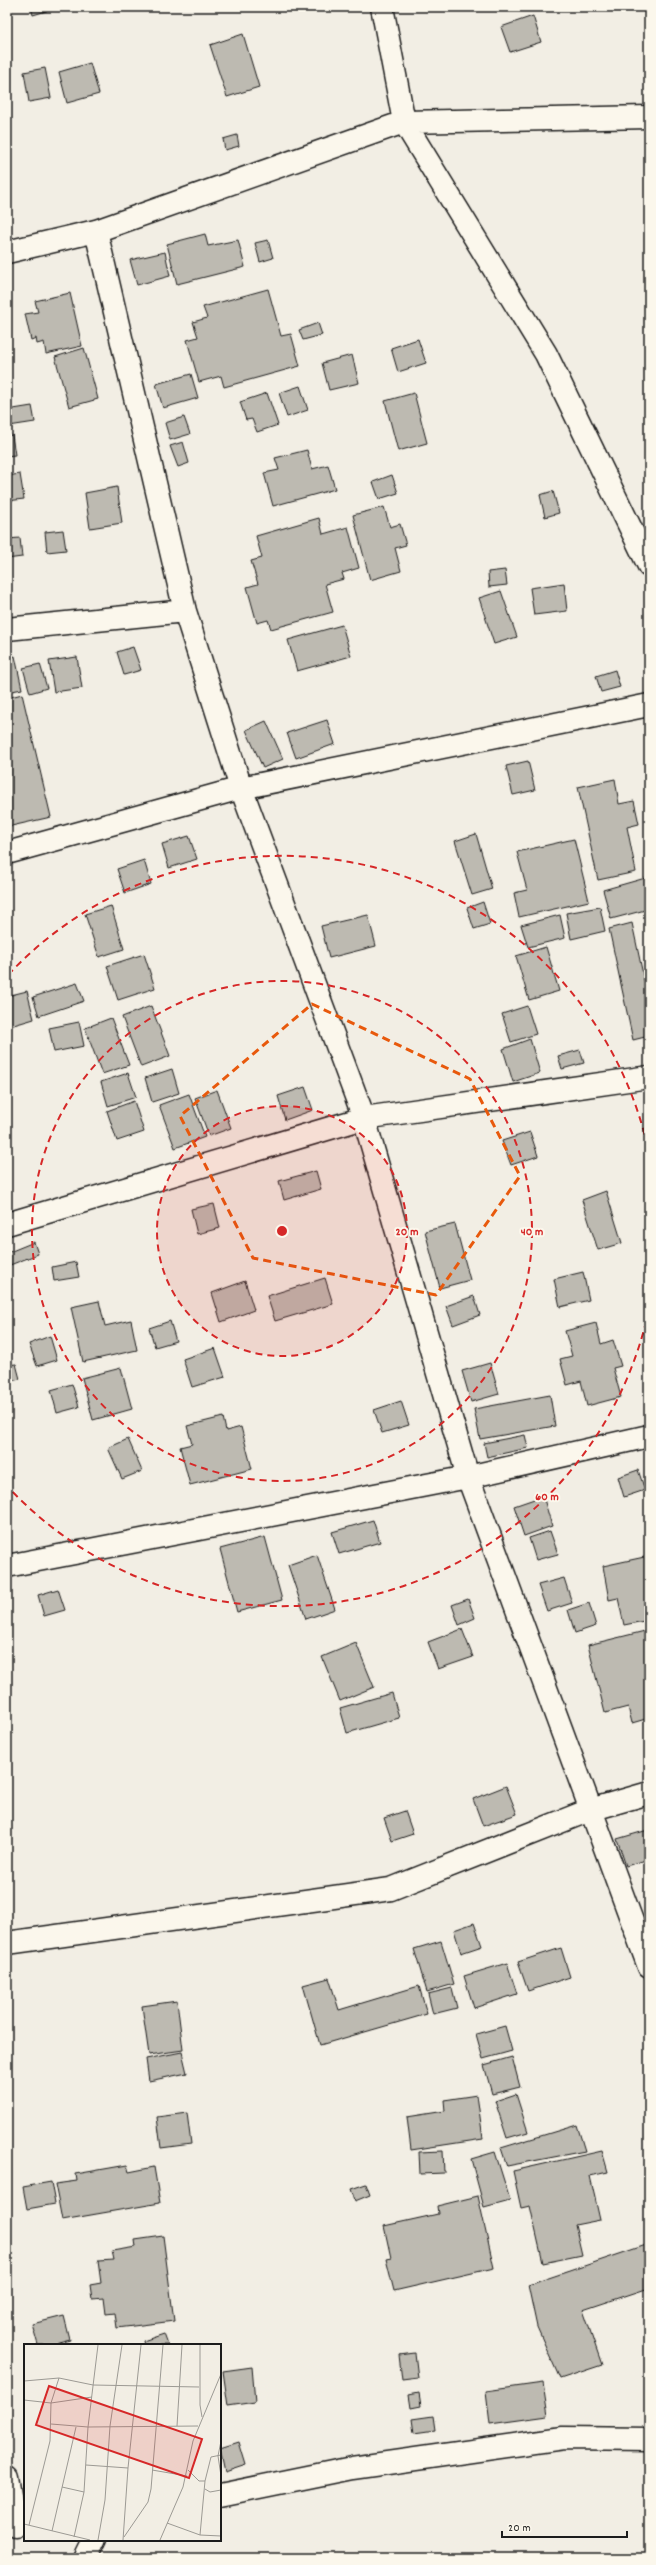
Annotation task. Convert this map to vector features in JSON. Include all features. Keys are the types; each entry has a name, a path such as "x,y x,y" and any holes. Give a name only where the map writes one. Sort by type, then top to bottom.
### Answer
{"street":[{"path":"382,7 404,122 546,354 649,566"},
{"path":"7,252 96,231 404,122 649,117"},
{"path":"96,231 184,611 241,788 364,1118 468,1477 649,1967"},
{"path":"7,628 184,611"},
{"path":"7,853 241,788 649,705"},
{"path":"7,1224 364,1118 649,1077"},
{"path":"7,1566 468,1477 649,1436"},
{"path":"7,1944 391,1888 590,1810 649,1792"},
{"path":"221,2495 352,2468 563,2438 649,2439"},
{"path":"7,2477 16,2526"},
{"path":"86,2558 94,2541"}],"highlighted area":[{"path":"312,1004 470,1079 520,1176 436,1295 253,1258 180,1116"}],"building":[{"path":"31,7 60,7 33,15"},
{"path":"533,16 541,42 510,52 501,27"},
{"path":"243,34 259,87 227,97 210,45"},
{"path":"90,63 99,94 67,103 59,72"},
{"path":"45,68 51,98 29,102 24,72"},
{"path":"237,135 239,146 225,150 223,139"},
{"path":"205,234 208,246 238,240 245,267 177,284 167,244"},
{"path":"268,240 273,258 260,262 255,243"},
{"path":"165,252 170,276 137,285 130,260"},
{"path":"268,289 281,336 291,334 300,366 224,387 221,376 199,382 187,340 198,337 193,322 207,318 203,307"},
{"path":"70,293 82,346 46,354 44,342 37,344 36,338 31,340 25,314 38,312 35,301"},
{"path":"318,323 322,335 303,340 299,330"},
{"path":"418,339 426,363 398,372 391,348"},
{"path":"84,348 98,399 69,407 55,357"},
{"path":"352,355 359,383 329,390 322,363"},
{"path":"191,374 198,398 163,408 156,384"},
{"path":"300,386 308,410 287,417 279,393"},
{"path":"267,393 278,425 257,432 252,419 246,420 240,402"},
{"path":"414,393 427,443 398,451 385,401"},
{"path":"32,406 35,422 9,426 7,410"},
{"path":"184,417 190,434 170,440 165,423"},
{"path":"12,435 15,455 7,456 7,436"},
{"path":"183,442 189,463 178,467 170,446"},
{"path":"307,450 312,469 328,465 335,489 273,506 264,473 279,470 275,458"},
{"path":"20,474 24,499 7,501 7,476"},
{"path":"392,475 398,493 379,499 373,482"},
{"path":"117,487 122,523 90,528 85,493"},
{"path":"553,491 559,513 545,517 540,495"},
{"path":"384,507 390,527 400,524 406,545 395,548 401,571 370,580 353,515"},
{"path":"319,518 323,534 348,527 359,568 342,573 344,579 325,584 333,612 271,629 268,620 257,623 247,587 258,584 251,561 262,558 256,536"},
{"path":"63,530 66,550 47,552 45,532"},
{"path":"20,538 22,557 7,559 7,539"},
{"path":"505,570 507,585 489,587 488,572"},
{"path":"564,583 567,611 534,615 530,588"},
{"path":"501,591 517,637 494,644 479,598"},
{"path":"342,625 351,656 297,671 288,640"},
{"path":"133,647 141,670 124,675 117,652"},
{"path":"15,656 22,689 7,692 7,658"},
{"path":"77,657 82,688 54,692 49,661"},
{"path":"40,664 47,688 30,693 23,668"},
{"path":"615,670 620,687 601,692 596,676"},
{"path":"22,694 51,817 7,827 7,698"},
{"path":"327,720 335,744 296,758 287,733"},
{"path":"266,721 283,759 263,768 246,730"},
{"path":"528,761 535,790 513,795 506,766"},
{"path":"615,779 619,804 634,801 639,824 627,827 636,872 598,880 578,787"},
{"path":"476,834 492,889 472,895 455,841"},
{"path":"189,836 197,859 169,868 162,844"},
{"path":"574,839 589,901 519,917 514,893 527,890 517,852"},
{"path":"144,860 151,884 125,893 117,869"},
{"path":"649,877 649,909 611,919 603,890"},
{"path":"483,902 490,924 474,929 467,908"},
{"path":"111,906 124,949 99,957 85,914"},
{"path":"600,907 605,931 571,939 566,913"},
{"path":"368,915 376,946 329,958 321,926"},
{"path":"560,915 565,938 528,947 521,925"},
{"path":"632,923 649,1003 649,1036 633,1040 609,929"},
{"path":"546,947 559,991 529,1000 516,956"},
{"path":"144,954 155,988 118,1000 107,966"},
{"path":"77,983 84,1001 39,1016 33,997"},
{"path":"27,991 34,1019 7,1027 7,996"},
{"path":"151,1006 170,1056 141,1067 122,1017"},
{"path":"527,1006 536,1034 511,1042 502,1014"},
{"path":"111,1018 129,1065 102,1074 85,1028"},
{"path":"79,1022 84,1046 54,1052 49,1028"},
{"path":"530,1039 540,1073 513,1082 503,1049"},
{"path":"580,1050 584,1063 562,1069 558,1056"},
{"path":"172,1069 179,1093 152,1102 145,1078"},
{"path":"128,1073 136,1097 108,1106 101,1082"},
{"path":"305,1087 313,1110 285,1120 278,1096"},
{"path":"217,1090 231,1128 209,1136 195,1098"},
{"path":"189,1094 205,1137 175,1148 159,1105"},
{"path":"134,1101 144,1132 117,1141 107,1111"},
{"path":"530,1132 538,1156 511,1165 502,1141"},
{"path":"316,1171 321,1189 284,1200 279,1181"},
{"path":"606,1191 622,1243 598,1250 582,1200"},
{"path":"214,1204 220,1228 197,1234 191,1209"},
{"path":"455,1224 470,1280 440,1288 425,1231"},
{"path":"34,1242 38,1254 10,1265 7,1253"},
{"path":"76,1262 79,1277 54,1281 52,1267"},
{"path":"583,1272 589,1300 560,1307 554,1279"},
{"path":"325,1278 333,1304 275,1321 267,1296"},
{"path":"245,1281 254,1310 221,1322 212,1293"},
{"path":"474,1296 480,1315 453,1325 446,1306"},
{"path":"99,1301 105,1326 131,1320 137,1350 83,1362 71,1307"},
{"path":"170,1321 176,1341 155,1347 149,1328"},
{"path":"596,1323 601,1344 613,1340 621,1366 613,1368 621,1397 587,1406 581,1381 567,1385 560,1359 572,1356 565,1331"},
{"path":"50,1336 57,1360 37,1366 29,1344"},
{"path":"215,1348 225,1377 192,1387 183,1359"},
{"path":"490,1363 499,1394 471,1402 462,1371"},
{"path":"16,1364 20,1379 7,1382 7,1365"},
{"path":"121,1368 132,1409 93,1420 82,1378"},
{"path":"72,1384 79,1407 57,1413 51,1390"},
{"path":"550,1395 555,1426 480,1439 474,1409"},
{"path":"401,1401 409,1425 382,1433 374,1410"},
{"path":"223,1417 226,1431 241,1427 252,1469 190,1485 180,1447 192,1444 187,1426"},
{"path":"525,1435 528,1448 487,1457 484,1443"},
{"path":"128,1439 142,1471 122,1479 108,1448"},
{"path":"638,1470 645,1490 624,1497 618,1477"},
{"path":"543,1496 552,1526 524,1536 514,1506"},
{"path":"373,1520 380,1542 339,1554 332,1532"},
{"path":"550,1531 558,1554 536,1560 529,1538"},
{"path":"265,1537 282,1600 237,1612 220,1549"},
{"path":"317,1555 335,1609 306,1619 288,1565"},
{"path":"649,1556 649,1620 624,1625 618,1598 609,1600 603,1566"},
{"path":"564,1578 572,1603 547,1611 538,1585"},
{"path":"58,1589 65,1610 44,1616 38,1595"},
{"path":"468,1599 475,1618 459,1625 452,1605"},
{"path":"589,1603 596,1626 575,1633 568,1610"},
{"path":"462,1629 473,1657 438,1669 428,1642"},
{"path":"649,1630 649,1718 632,1723 628,1707 605,1713 588,1645"},
{"path":"356,1643 374,1687 340,1701 322,1657"},
{"path":"392,1693 399,1718 347,1733 340,1708"},
{"path":"506,1786 517,1814 483,1826 473,1799"},
{"path":"405,1811 413,1834 392,1841 384,1818"},
{"path":"648,1830 649,1859 626,1866 617,1839"},
{"path":"474,1923 482,1946 461,1953 454,1930"},
{"path":"441,1941 454,1984 427,1992 414,1949"},
{"path":"561,1948 570,1977 528,1991 518,1962"},
{"path":"507,1963 517,1994 474,2008 464,1976"},
{"path":"329,1978 339,2010 419,1986 427,2014 320,2045 303,1985"},
{"path":"452,1988 457,2008 433,2014 428,1994"},
{"path":"177,2001 183,2050 149,2055 142,2006"},
{"path":"505,2026 512,2051 483,2059 476,2034"},
{"path":"182,2052 187,2073 149,2081 146,2059"},
{"path":"512,2057 520,2087 492,2094 484,2065"},
{"path":"516,2094 528,2132 507,2138 495,2101"},
{"path":"477,2095 483,2139 411,2150 407,2117 445,2111 444,2100"},
{"path":"187,2113 191,2144 161,2148 157,2117"},
{"path":"577,2125 585,2151 507,2166 501,2148"},
{"path":"443,2151 444,2173 420,2174 419,2152"},
{"path":"602,2151 608,2172 590,2176 600,2220 575,2225 582,2255 543,2263 530,2206 521,2208 513,2171"},
{"path":"495,2152 510,2200 484,2207 471,2159"},
{"path":"127,2165 129,2172 154,2167 160,2203 62,2220 55,2184 77,2181 76,2174"},
{"path":"51,2182 55,2204 27,2209 23,2187"},
{"path":"366,2184 370,2195 355,2201 351,2189"},
{"path":"478,2196 494,2268 394,2291 386,2259 391,2258 384,2226 438,2214 437,2206"},
{"path":"163,2236 174,2321 117,2328 115,2313 106,2314 104,2298 92,2299 90,2285 101,2283 98,2261 114,2260 112,2251 136,2247 135,2240"},
{"path":"649,2244 649,2288 583,2310 602,2365 560,2379 537,2327 528,2285"},
{"path":"64,2316 70,2340 55,2344 38,2344 32,2324"},
{"path":"164,2334 168,2344 144,2344 143,2341"},
{"path":"415,2353 418,2378 402,2380 399,2355"},
{"path":"252,2367 255,2402 228,2406 223,2371"},
{"path":"543,2383 548,2416 490,2424 486,2391"},
{"path":"419,2393 421,2406 411,2408 409,2395"},
{"path":"433,2416 435,2430 414,2433 412,2419"},
{"path":"239,2442 246,2465 225,2472 221,2448"}]}
